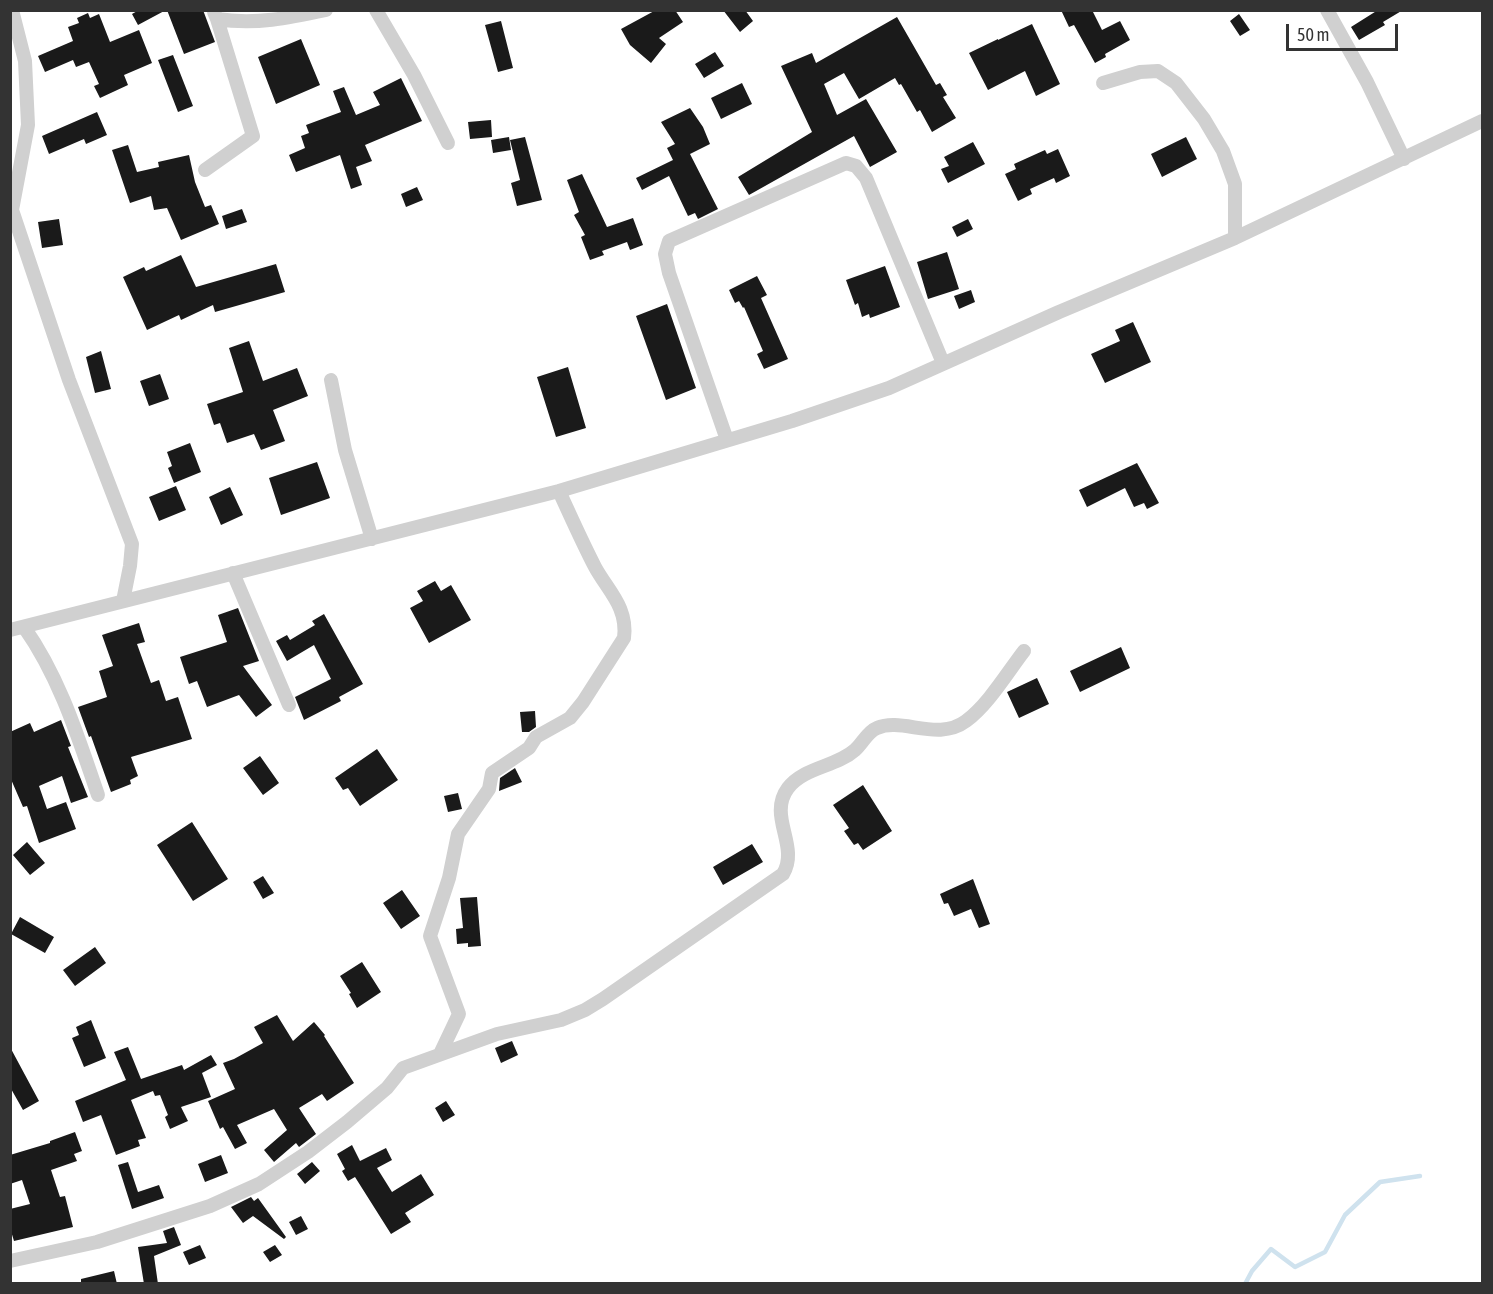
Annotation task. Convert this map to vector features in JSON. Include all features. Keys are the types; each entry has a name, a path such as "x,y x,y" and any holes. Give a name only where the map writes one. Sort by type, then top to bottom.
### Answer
{"street":[{"path":"12,10 25,61 28,125 12,210 69,380 132,544 123,601"},
{"path":"215,15 242,22 257,22 326,10"},
{"path":"376,10 414,75 448,143"},
{"path":"1327,10 1367,82 1404,159"},
{"path":"205,170 253,136 215,15"},
{"path":"1103,83 1140,72 1158,70 1176,84 1203,119 1223,151 1234,184 1235,238"},
{"path":"17,628 559,491 792,421 888,388 1235,238 1482,121"},
{"path":"728,440 669,273 665,254 669,241 846,163 856,166 866,178 943,363"},
{"path":"331,380 345,450 372,539"},
{"path":"440,1054 459,1014 430,936 449,878 458,834 489,789 492,773 528,748 536,738 570,718 583,702 624,638 626,626 618,600 597,570 559,491"},
{"path":"233,573 289,705"},
{"path":"17,628 35,643 59,687 72,717 98,795"},
{"path":"10,1261 97,1242 210,1206 259,1184 308,1152 387,1088 403,1068 497,1034 561,1020 585,1010 783,874 787,868 789,852 781,826 781,800 789,787 799,778 855,750 878,727 891,725 945,730 965,722 983,705 1024,651"}],"building":[{"path":"139,10 166,10 138,25 132,14"},
{"path":"167,10 203,10 215,42 184,54"},
{"path":"656,10 675,10 683,22 659,38 666,44 651,63 630,45 621,29"},
{"path":"723,10 745,10 753,21 740,32"},
{"path":"1061,10 1092,10 1102,30 1120,21 1130,40 1105,54 1106,57 1095,63 1074,25 1069,27"},
{"path":"1378,10 1403,10 1383,22 1385,25 1359,40 1351,27"},
{"path":"88,13 90,18 99,14 110,42 139,30 152,63 124,75 128,85 100,98 94,86 99,84 89,62 76,67 73,60 45,72 38,56 73,41 68,27 79,23 77,18"},
{"path":"1239,14 1250,30 1240,36 1230,21"},
{"path":"897,17 936,85 940,83 947,95 943,97 956,118 932,132 920,110 917,112 895,78 859,99 844,73 824,84 837,115 866,99 897,152 870,167 854,136 749,195 738,177 812,132 781,66 812,53 816,63"},
{"path":"501,21 513,68 498,72 485,25"},
{"path":"1032,24 1060,84 1036,96 1025,71 988,90 969,53"},
{"path":"301,39 320,85 276,104 258,57"},
{"path":"715,52 724,66 704,78 695,64"},
{"path":"173,55 193,106 178,112 158,60"},
{"path":"401,78 422,121 365,145 372,161 356,167 362,185 351,189 340,155 296,172 289,155 305,148 301,136 309,133 306,125 341,112 333,91 344,87 356,115 380,105 373,92"},
{"path":"742,83 752,104 721,119 711,98"},
{"path":"690,108 703,127 710,144 690,154 718,209 698,219 695,213 688,216 669,176 642,190 636,178 673,160 667,148 675,144 661,122"},
{"path":"97,112 107,135 86,144 84,139 49,154 42,136"},
{"path":"491,120 492,137 470,139 468,122"},
{"path":"509,137 511,150 493,153 491,140"},
{"path":"525,137 542,200 517,206 511,183 520,180 510,140"},
{"path":"1186,137 1197,159 1162,177 1151,154"},
{"path":"973,142 985,164 948,183 941,169 949,166 944,157"},
{"path":"128,145 137,172 159,167 158,162 189,155 195,182 205,207 211,205 219,224 181,240 167,208 154,210 151,196 130,203 112,150"},
{"path":"1058,149 1070,176 1056,183 1054,178 1030,189 1032,194 1018,201 1005,174 1016,169 1014,164 1045,150 1047,154"},
{"path":"582,174 607,227 633,218 643,245 630,250 627,242 602,251 604,255 590,260 581,237 585,235 574,215 579,212 567,180"},
{"path":"417,187 423,200 406,207 401,194"},
{"path":"242,209 247,222 226,229 222,216"},
{"path":"59,219 63,245 42,248 38,222"},
{"path":"968,219 973,229 957,237 952,227"},
{"path":"947,252 959,289 928,299 917,262"},
{"path":"181,255 196,287 276,264 285,292 215,312 213,305 181,320 179,315 147,330 123,277 144,267 146,271"},
{"path":"885,266 900,307 870,318 869,314 862,317 858,303 855,305 846,280"},
{"path":"757,276 767,295 761,298 788,359 764,369 757,354 763,351 744,307 739,301 735,303 729,290"},
{"path":"971,290 975,302 959,309 954,296"},
{"path":"667,304 696,388 666,400 636,316"},
{"path":"1133,322 1151,362 1105,383 1091,354 1120,341 1115,330"},
{"path":"249,341 263,381 297,368 308,396 273,410 285,441 261,450 254,434 227,443 220,423 214,425 207,404 243,392 229,348"},
{"path":"101,351 111,389 95,393 86,357"},
{"path":"568,367 586,428 556,437 537,377"},
{"path":"160,374 169,399 149,406 140,381"},
{"path":"190,443 201,472 174,483 168,468 172,466 167,452"},
{"path":"317,462 330,498 281,515 269,478"},
{"path":"1137,463 1159,503 1147,509 1144,503 1134,507 1125,488 1087,507 1079,490"},
{"path":"176,486 186,510 159,521 149,497"},
{"path":"230,487 243,515 221,525 209,497"},
{"path":"435,581 441,591 451,585 471,620 429,643 410,608 423,601 417,591"},
{"path":"238,608 259,661 243,666 272,705 256,717 239,695 207,707 197,681 189,684 180,657 227,642 218,615"},
{"path":"324,614 363,684 339,697 341,701 304,720 295,697 331,679 314,645 287,661 276,641 287,635 290,640 315,625 312,621"},
{"path":"139,623 145,642 137,644 151,683 159,680 166,701 178,697 192,739 131,757 138,776 130,780 131,784 111,792 78,707 107,697 99,671 113,666 102,635"},
{"path":"1121,647 1130,668 1080,692 1070,671"},
{"path":"1037,678 1049,704 1019,718 1007,692"},
{"path":"535,711 536,727 529,732 522,732 520,712"},
{"path":"61,720 71,746 68,747 88,797 71,803 62,776 39,786 47,809 66,802 76,829 39,843 27,806 23,807 10,777 10,732 30,723 34,732"},
{"path":"377,749 398,780 360,806 348,788 343,790 335,778"},
{"path":"260,756 279,783 263,795 243,768"},
{"path":"515,768 522,782 499,791 500,778"},
{"path":"863,785 892,831 863,850 858,843 854,845 844,831 849,828 833,805"},
{"path":"458,793 462,809 448,812 444,796"},
{"path":"192,822 228,879 193,901 157,845"},
{"path":"27,842 45,863 30,875 13,855"},
{"path":"752,844 763,862 723,885 713,867"},
{"path":"263,876 274,893 263,899 253,882"},
{"path":"973,879 990,924 979,928 971,909 954,916 948,903 944,904 940,894"},
{"path":"402,890 420,916 401,929 383,903"},
{"path":"477,897 481,946 468,947 468,943 457,944 456,929 463,928 460,898"},
{"path":"20,917 54,937 45,953 11,934"},
{"path":"95,947 106,963 75,986 63,970"},
{"path":"362,962 381,992 357,1008 340,976"},
{"path":"277,1015 293,1041 314,1022 325,1035 354,1083 327,1101 322,1094 299,1108 316,1134 299,1147 296,1143 274,1162 264,1150 287,1130 274,1109 237,1125 247,1143 235,1149 223,1127 220,1129 208,1101 235,1089 223,1063 263,1043 254,1027"},
{"path":"91,1020 106,1058 84,1067 72,1038 79,1035 76,1027"},
{"path":"512,1041 518,1055 501,1063 495,1048"},
{"path":"10,1047 39,1101 23,1110 10,1087"},
{"path":"128,1047 141,1079 182,1065 184,1070 211,1055 217,1065 202,1073 211,1097 181,1107 188,1121 170,1129 165,1117 168,1115 160,1095 155,1096 153,1091 131,1100 146,1138 138,1140 140,1146 116,1155 101,1115 83,1122 75,1101 126,1080 114,1052"},
{"path":"446,1101 455,1115 443,1122 435,1108"},
{"path":"75,1132 82,1151 74,1154 77,1161 51,1170 60,1197 65,1196 73,1227 14,1241 10,1228 10,1209 30,1204 22,1180 10,1184 10,1155 50,1143 50,1141"},
{"path":"352,1145 360,1161 386,1148 392,1160 377,1168 392,1192 421,1174 434,1195 405,1213 411,1222 391,1234 355,1177 348,1181 342,1171 345,1169 337,1154"},
{"path":"221,1155 228,1173 205,1182 198,1164"},
{"path":"128,1162 138,1192 159,1185 164,1198 132,1209 118,1165"},
{"path":"312,1162 320,1171 305,1184 297,1174"},
{"path":"251,1197 254,1201 258,1198 286,1237 284,1239 253,1216 243,1223 231,1207"},
{"path":"301,1216 308,1229 296,1235 289,1222"},
{"path":"174,1227 181,1245 154,1256 158,1284 144,1284 138,1247 167,1243 163,1231"},
{"path":"200,1245 206,1258 189,1265 183,1252"},
{"path":"275,1245 282,1255 270,1262 263,1252"},
{"path":"114,1271 117,1284 81,1284 81,1279"}],"waterway":[{"path":"1245,1284 1252,1271 1271,1249 1295,1267 1325,1252 1345,1215 1380,1182 1420,1176"}]}
